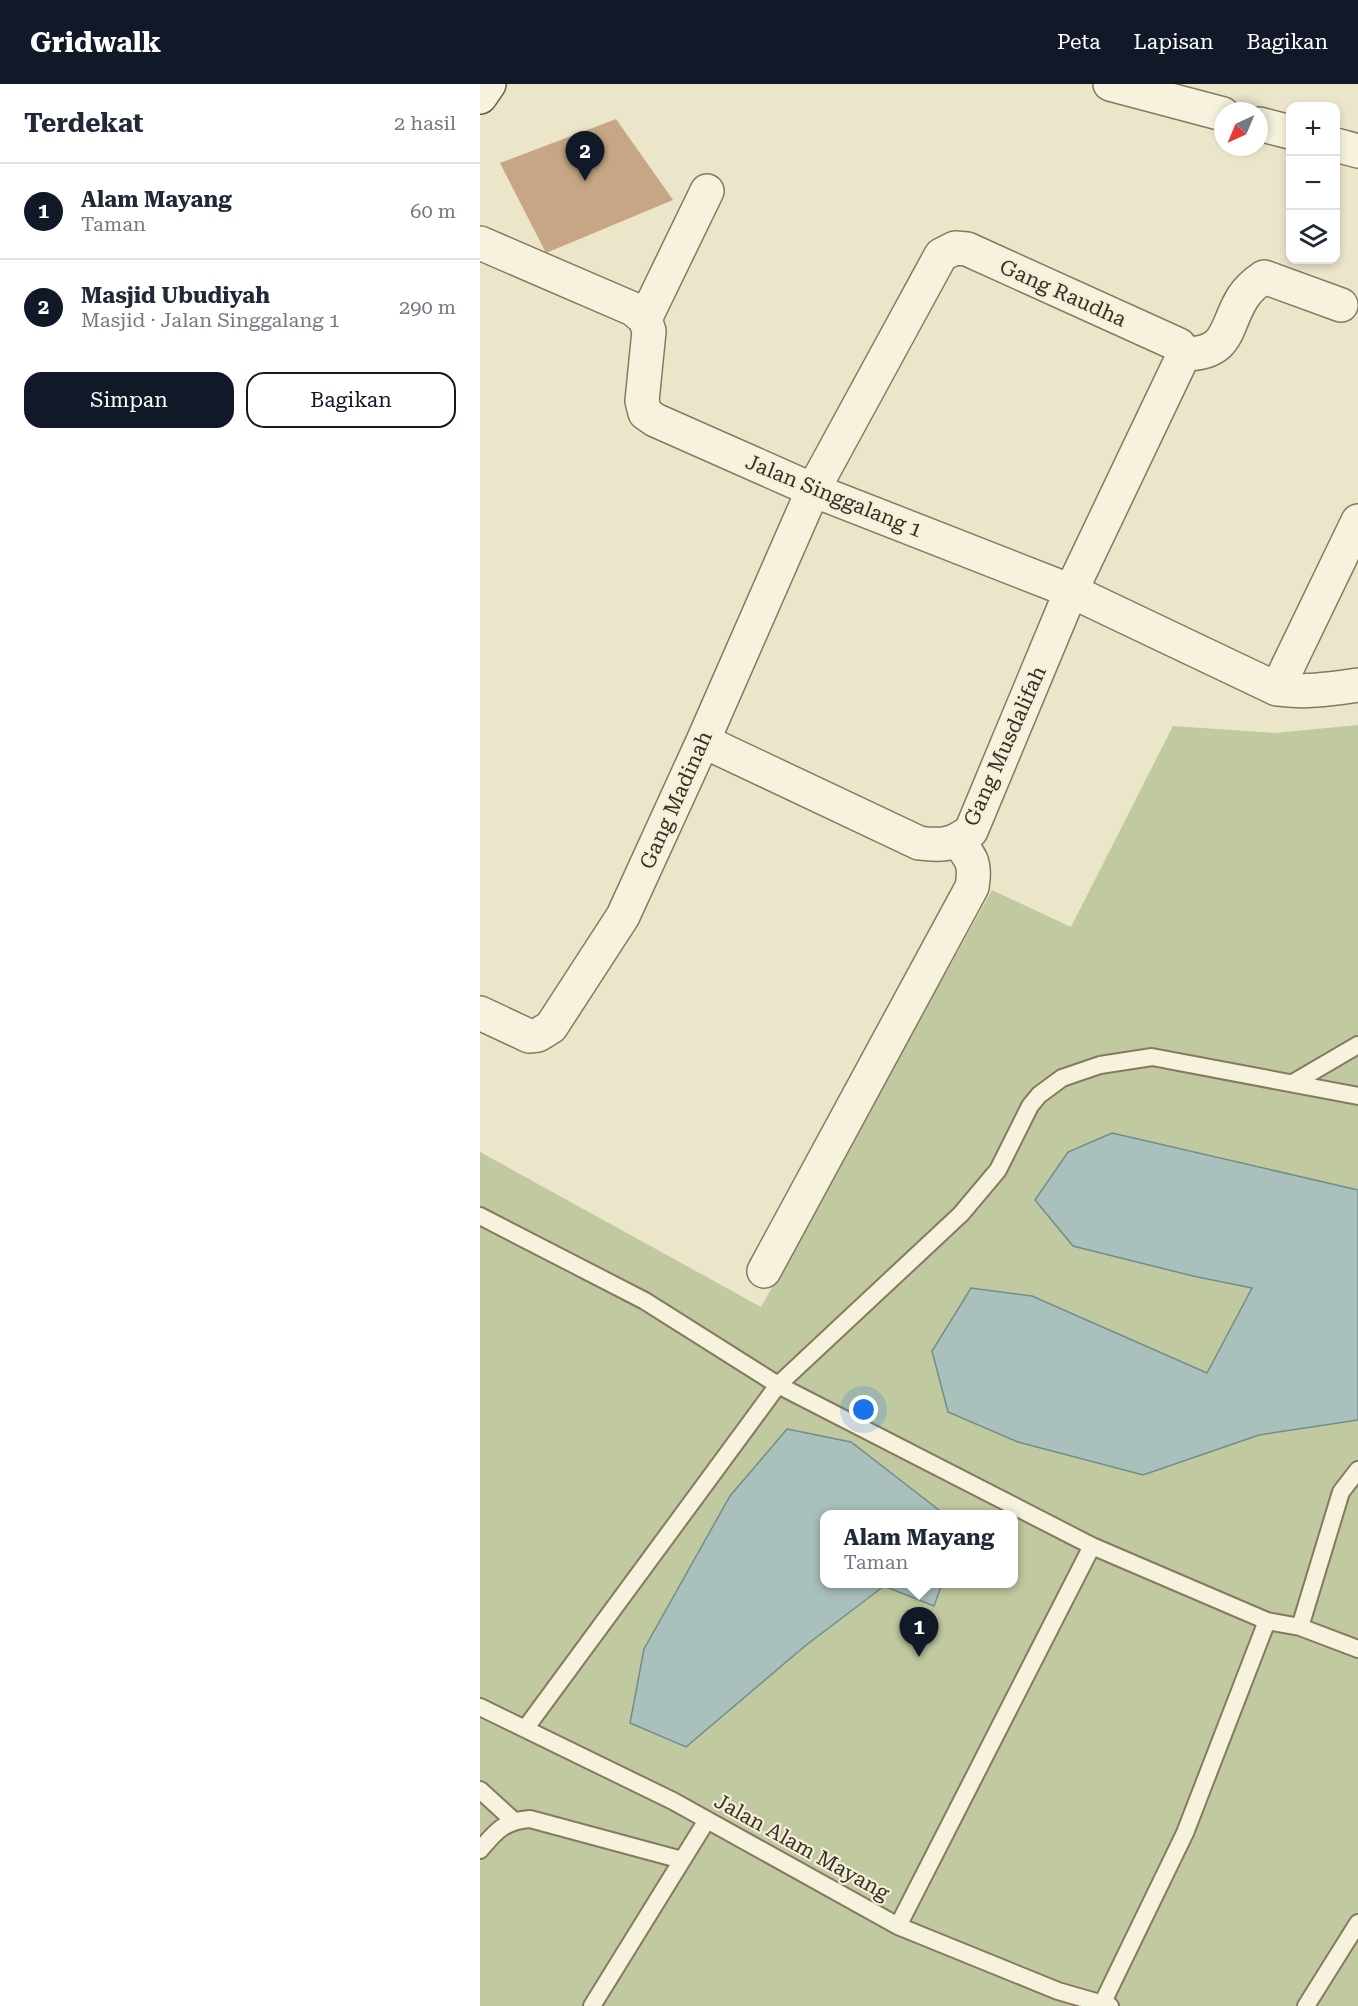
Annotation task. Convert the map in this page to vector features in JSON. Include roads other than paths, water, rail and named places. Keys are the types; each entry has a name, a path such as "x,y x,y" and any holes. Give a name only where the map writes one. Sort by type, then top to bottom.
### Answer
{"street":[{"path":"480,97 489,84"},
{"path":"1110,84 1214,112"},
{"path":"1268,126 1286,131"},
{"path":"1340,147 1358,152"},
{"path":"480,243 633,309 645,319 707,191"},
{"name":"Gang Raudha","path":"813,490 941,255 955,248 967,249 1179,345 1184,354"},
{"path":"1071,591 1184,354 1198,354 1210,350 1227,336 1242,298 1252,285 1264,277 1341,306"},
{"name":"Jalan Singgalang 1","path":"645,319 649,332 642,401 645,413 655,420 813,490 1071,591 1276,689"},
{"name":"Gang Madinah","path":"480,1014 529,1036 538,1035 551,1027 623,916 813,490"},
{"path":"1358,521 1276,689 1298,692 1322,691 1358,685"},
{"name":"Gang Musdalifah","path":"703,741 919,843 940,845 958,841 971,831 1071,591"},
{"path":"764,1271 972,887 975,872 973,860 958,841"}],"lane":[{"path":"1293,1083 1358,1045"},
{"path":"525,1729 778,1385 961,1214 998,1170 1030,1106 1039,1095 1062,1078 1100,1065 1152,1057 1358,1096"},
{"path":"480,1216 645,1301 778,1385 1092,1546 1267,1621 1300,1627 1358,1649"},
{"path":"1300,1627 1341,1492 1358,1470"},
{"path":"898,1926 1092,1546"},
{"path":"1106,2005 1185,1833 1267,1621"},
{"name":"Jalan Alam Mayang","path":"480,1707 673,1801 898,1926 1058,1991 1106,2005"},
{"path":"480,1790 514,1821"},
{"path":"480,1850 502,1826 514,1821 530,1820 682,1860"},
{"path":"592,2006 706,1820"},
{"path":"1306,2006 1358,1923"},
{"path":"1049,2006 1058,1991"}],"water":[{"path":"1112,1133 1358,1190 1358,1420 1259,1435 1143,1475 1018,1442 948,1412 932,1351 971,1288 1032,1296 1207,1373 1252,1288 1073,1246 1035,1200 1068,1152"},
{"path":"787,1429 851,1442 939,1510 820,1510 820,1588 881,1588 805,1646 686,1747 630,1723 644,1649 730,1496"},
{"path":"889,1588 941,1588 934,1606"}],"place":[{"name":"Masjid Ubudiyah","path":"585,181"},
{"name":"Alam Mayang","path":"919,1657"}]}
